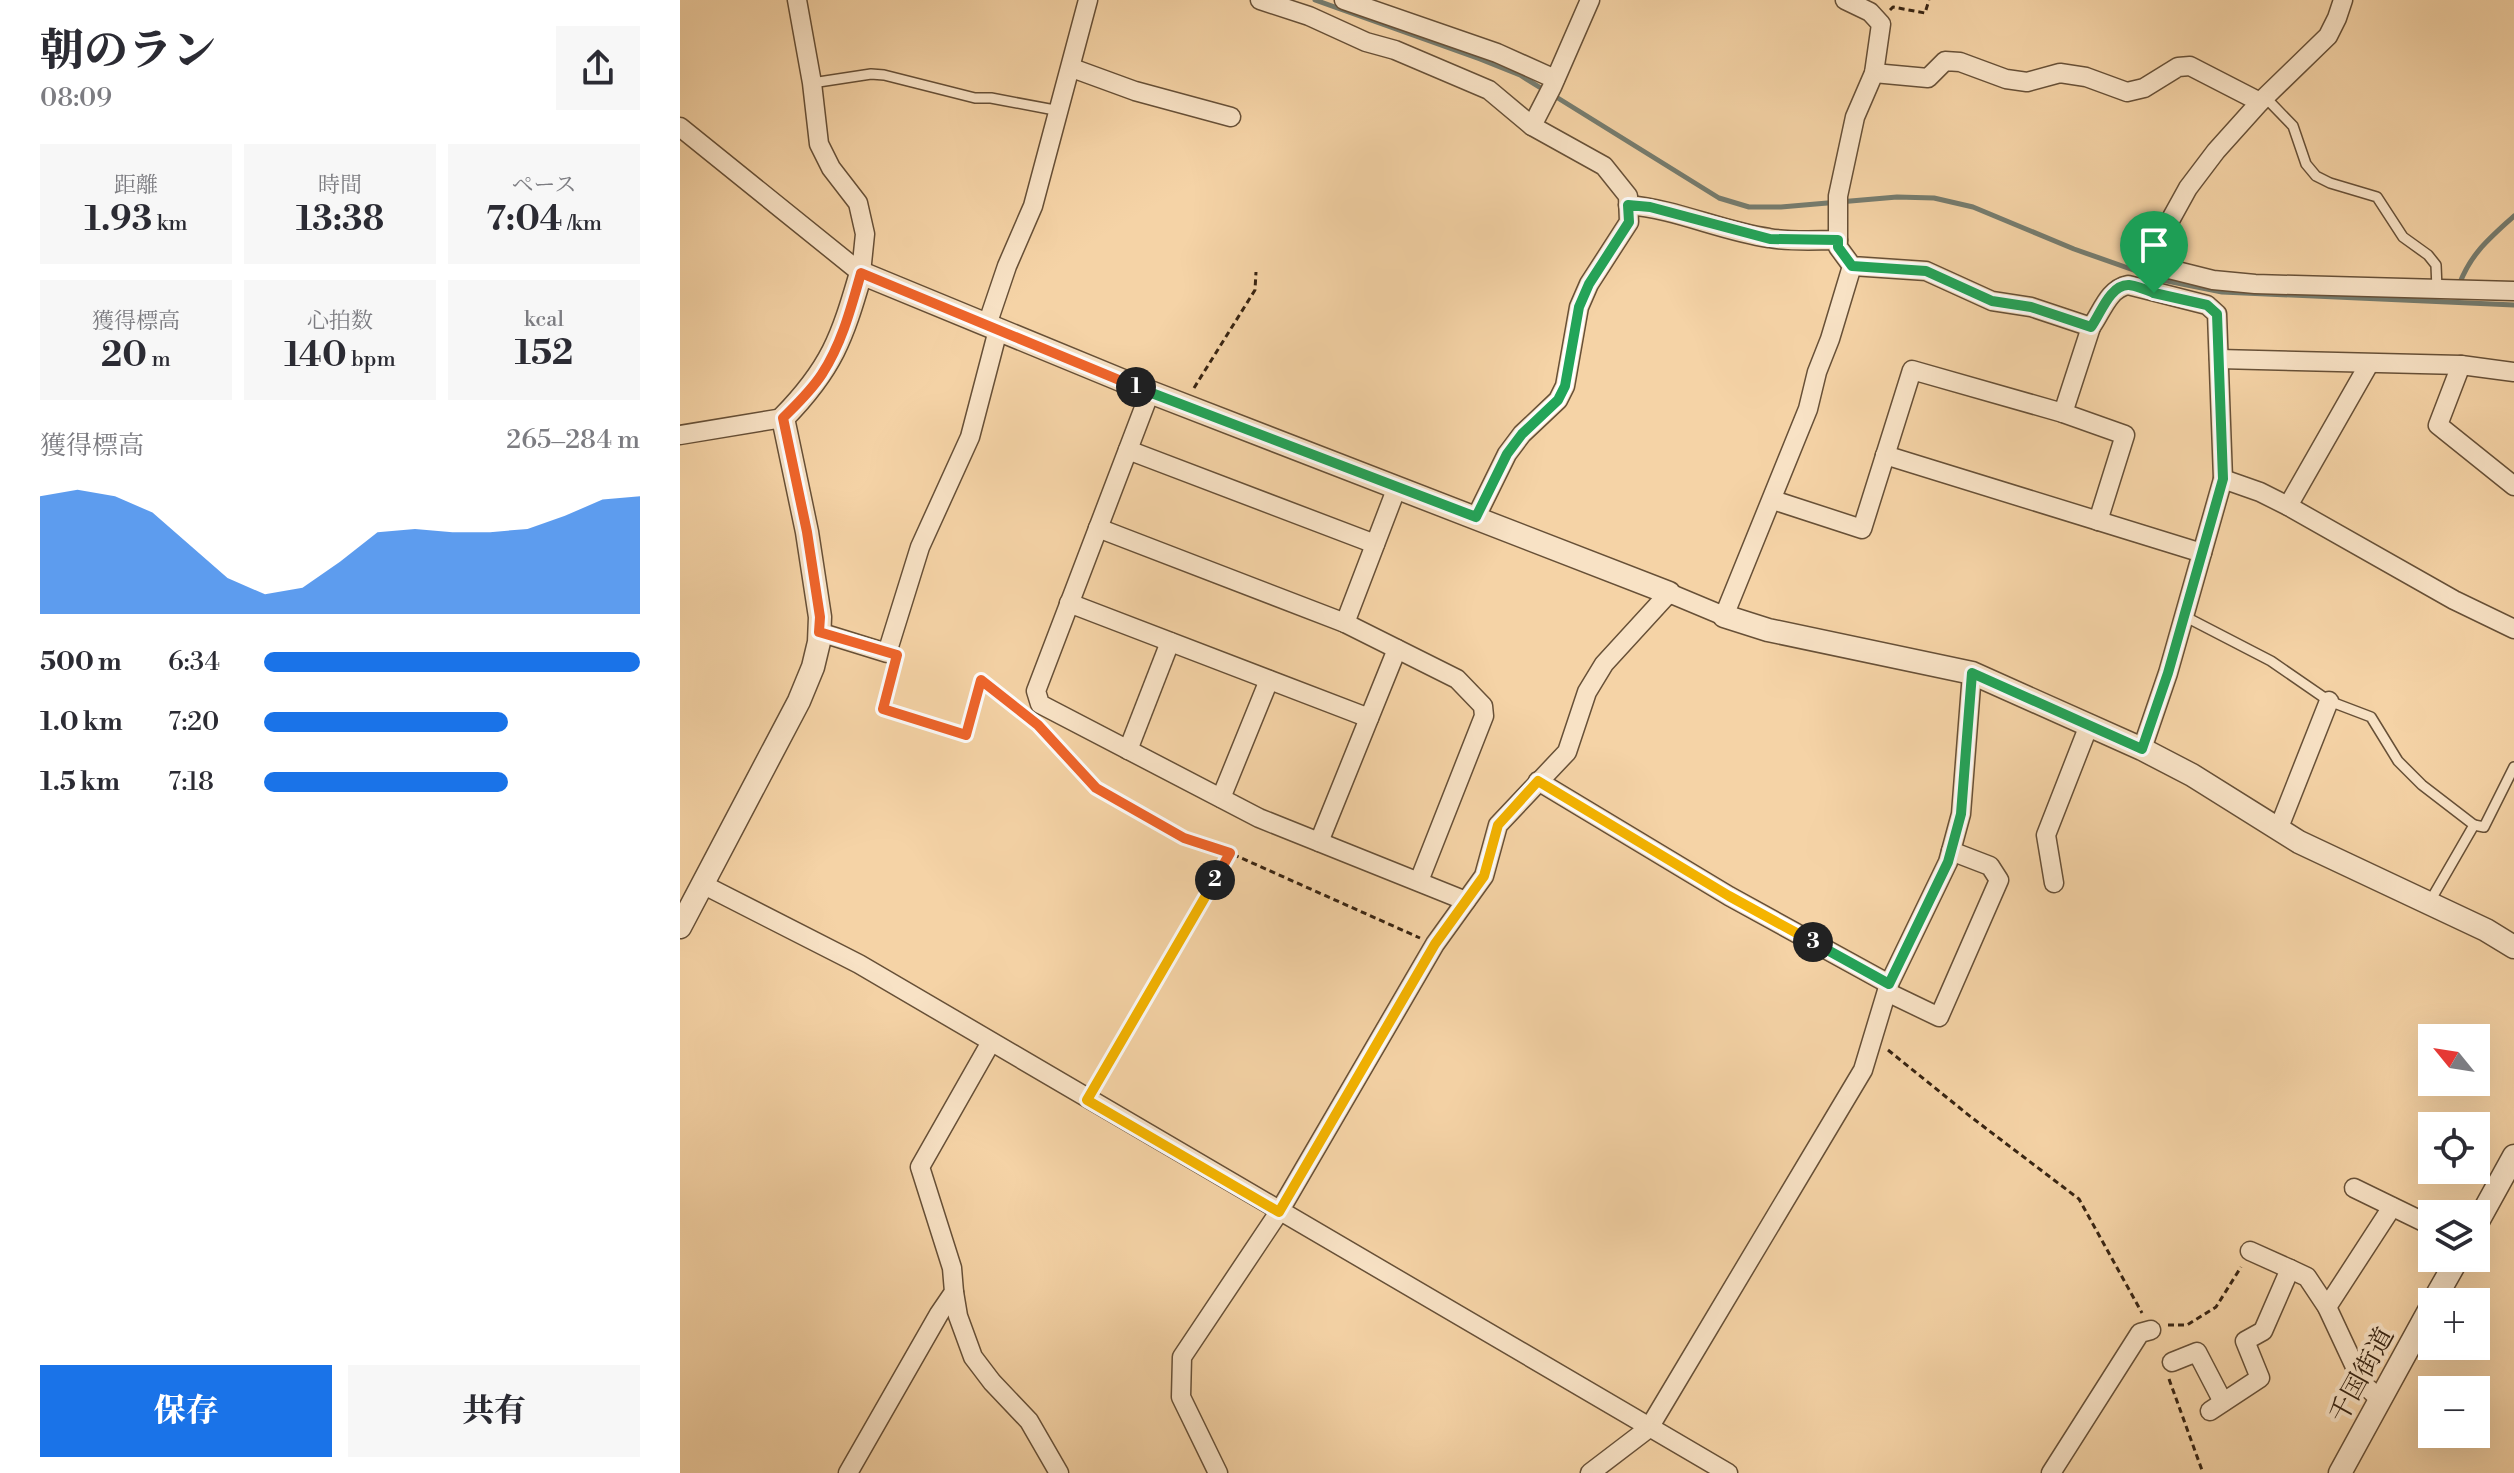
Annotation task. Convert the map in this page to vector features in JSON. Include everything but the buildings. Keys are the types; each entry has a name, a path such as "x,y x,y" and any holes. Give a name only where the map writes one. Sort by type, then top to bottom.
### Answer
{"street":[{"path":"680,435 783,418 823,373 844,331 861,273 865,234 858,203 831,168 819,144 797,0"},
{"path":"819,632 887,653 920,547 970,437 1007,266 1033,206 1088,0"},
{"path":"1260,0 1309,16 1489,90 1604,166 1628,196 1629,222 1589,284 1579,307 1565,386 1558,400 1522,434 1507,454 1476,517"},
{"path":"1344,0 1497,53 1554,83"},
{"path":"1535,120 1590,0"},
{"path":"1845,0 1870,12 1881,24 1874,73 1855,117 1838,202 1838,247 1852,266 1926,271 1992,301 2031,307 2091,327"},
{"path":"2155,278 2167,226 2188,188 2262,100 2328,36 2343,0"},
{"path":"1874,73 1928,78 1945,61 1960,62 2017,81 2027,82 2060,73 2086,77 2127,92 2144,88 2178,67 2190,66 2262,100"},
{"path":"1072,68 1135,91 1231,117"},
{"path":"680,127 861,273 1184,406 1724,616 1768,630 1972,673 2142,749 2192,775 2278,830 2486,930 2514,947"},
{"path":"1628,205 1650,207 1770,239 1838,240"},
{"path":"1724,616 1808,409 1852,266"},
{"path":"2142,749 2223,479 2217,314 2207,305 2155,278"},
{"path":"2063,413 2091,327 2110,295 2120,287 2155,278 2514,291"},
{"path":"2219,359 2461,365 2514,372"},
{"path":"2288,506 2369,364"},
{"path":"2461,365 2438,425 2514,486"},
{"path":"1773,500 1862,529 1912,370 2063,413 2125,435 2098,521"},
{"path":"1150,392 1036,691 1040,704 1259,818 1466,901"},
{"path":"680,927 799,701 813,667 820,617 807,532 783,418"},
{"path":"1128,450 1375,544"},
{"path":"1885,455 2202,553"},
{"path":"2223,479 2288,506 2454,600 2514,629"},
{"path":"1345,623 1397,487"},
{"path":"1098,528 1345,623 1457,679 1483,706 1484,716 1419,881"},
{"path":"1218,1473 1181,1397 1182,1357 1279,1212 1435,944 1484,876 1498,825 1567,752 1587,692 1604,664 1669,593"},
{"path":"1069,603 1369,718"},
{"path":"1128,750 1170,642"},
{"path":"1319,842 1397,649"},
{"path":"1590,1473 1649,1428 1863,1070 1888,988 1951,851 1961,814 1972,673"},
{"path":"1221,798 1269,680"},
{"path":"2278,830 2329,701"},
{"path":"2054,883 2046,835 2089,725"},
{"path":"1538,781 1939,1017 1999,880 1990,866 1951,851"},
{"path":"704,885 859,964 1728,1473"},
{"path":"991,1042 920,1167 952,1268 958,1316 973,1357 1029,1421 1059,1473"},
{"path":"2490,1200 2514,1156"},
{"path":"2354,1188 2418,1219"},
{"path":"2327,1307 2392,1207"},
{"path":"2250,1251 2307,1277 2327,1307 2363,1384 2380,1399"},
{"path":"2169,1368 2197,1352 2217,1407 2260,1378 2245,1341 2263,1331 2290,1269"},
{"path":"848,1473 954,1292"},
{"path":"2051,1473 2140,1333 2151,1330"},
{"name":"千国街道","path":"2340,1473 2418,1330"}],"lane":[{"path":"812,83 871,74 884,75 975,98 991,98 1060,111"},
{"path":"2262,100 2293,126 2306,164 2316,176 2377,197 2403,237 2428,255 2436,265 2437,289"},
{"path":"2184,616 2271,661 2329,701 2371,717 2398,761 2474,825 2484,827 2514,767"},
{"path":"2429,903 2474,825"}],"path":[{"path":"1877,18 1893,7 1925,13 1929,0"},
{"path":"1184,406 1255,290 1256,272"},
{"path":"887,653 897,655 883,709 966,735 981,680 1026,716"},
{"path":"1038,725 1096,788 1184,838 1230,853 1435,944"},
{"path":"1087,1100 1230,853"},
{"path":"1872,1037 2079,1199 2151,1330 2156,1324 2187,1325 2216,1307 2250,1251"},
{"path":"2169,1368 2203,1473"}],"waterway":[{"path":"1315,0 1480,59 1520,75 1544,90"},
{"path":"1553,95 1719,198 1749,207 1897,197 1934,198 1973,207 2074,249 2162,280 2222,292 2514,305"},
{"path":"2459,285 2475,255 2514,216"}],"route":[{"path":"1628,205 1650,207 1770,239 1838,240 1838,247 1852,266 1926,271 1992,301 2031,307 2091,327 2110,295 2120,287 2128,285 2154,293 2207,305 2217,314 2223,479 2168,673 2142,749 1972,673 1961,814 1948,862 1889,984 1729,896 1538,781 1498,825 1484,876 1435,944 1279,1212 1087,1100 1230,853 1184,838 1096,788 1038,725 981,680 966,735 883,709 897,655 819,632 820,617 807,532 783,418 823,373 844,331 861,273 1150,392 1476,517 1507,454 1522,434 1558,400 1565,386 1579,307 1589,284 1629,222 1628,205"}]}
